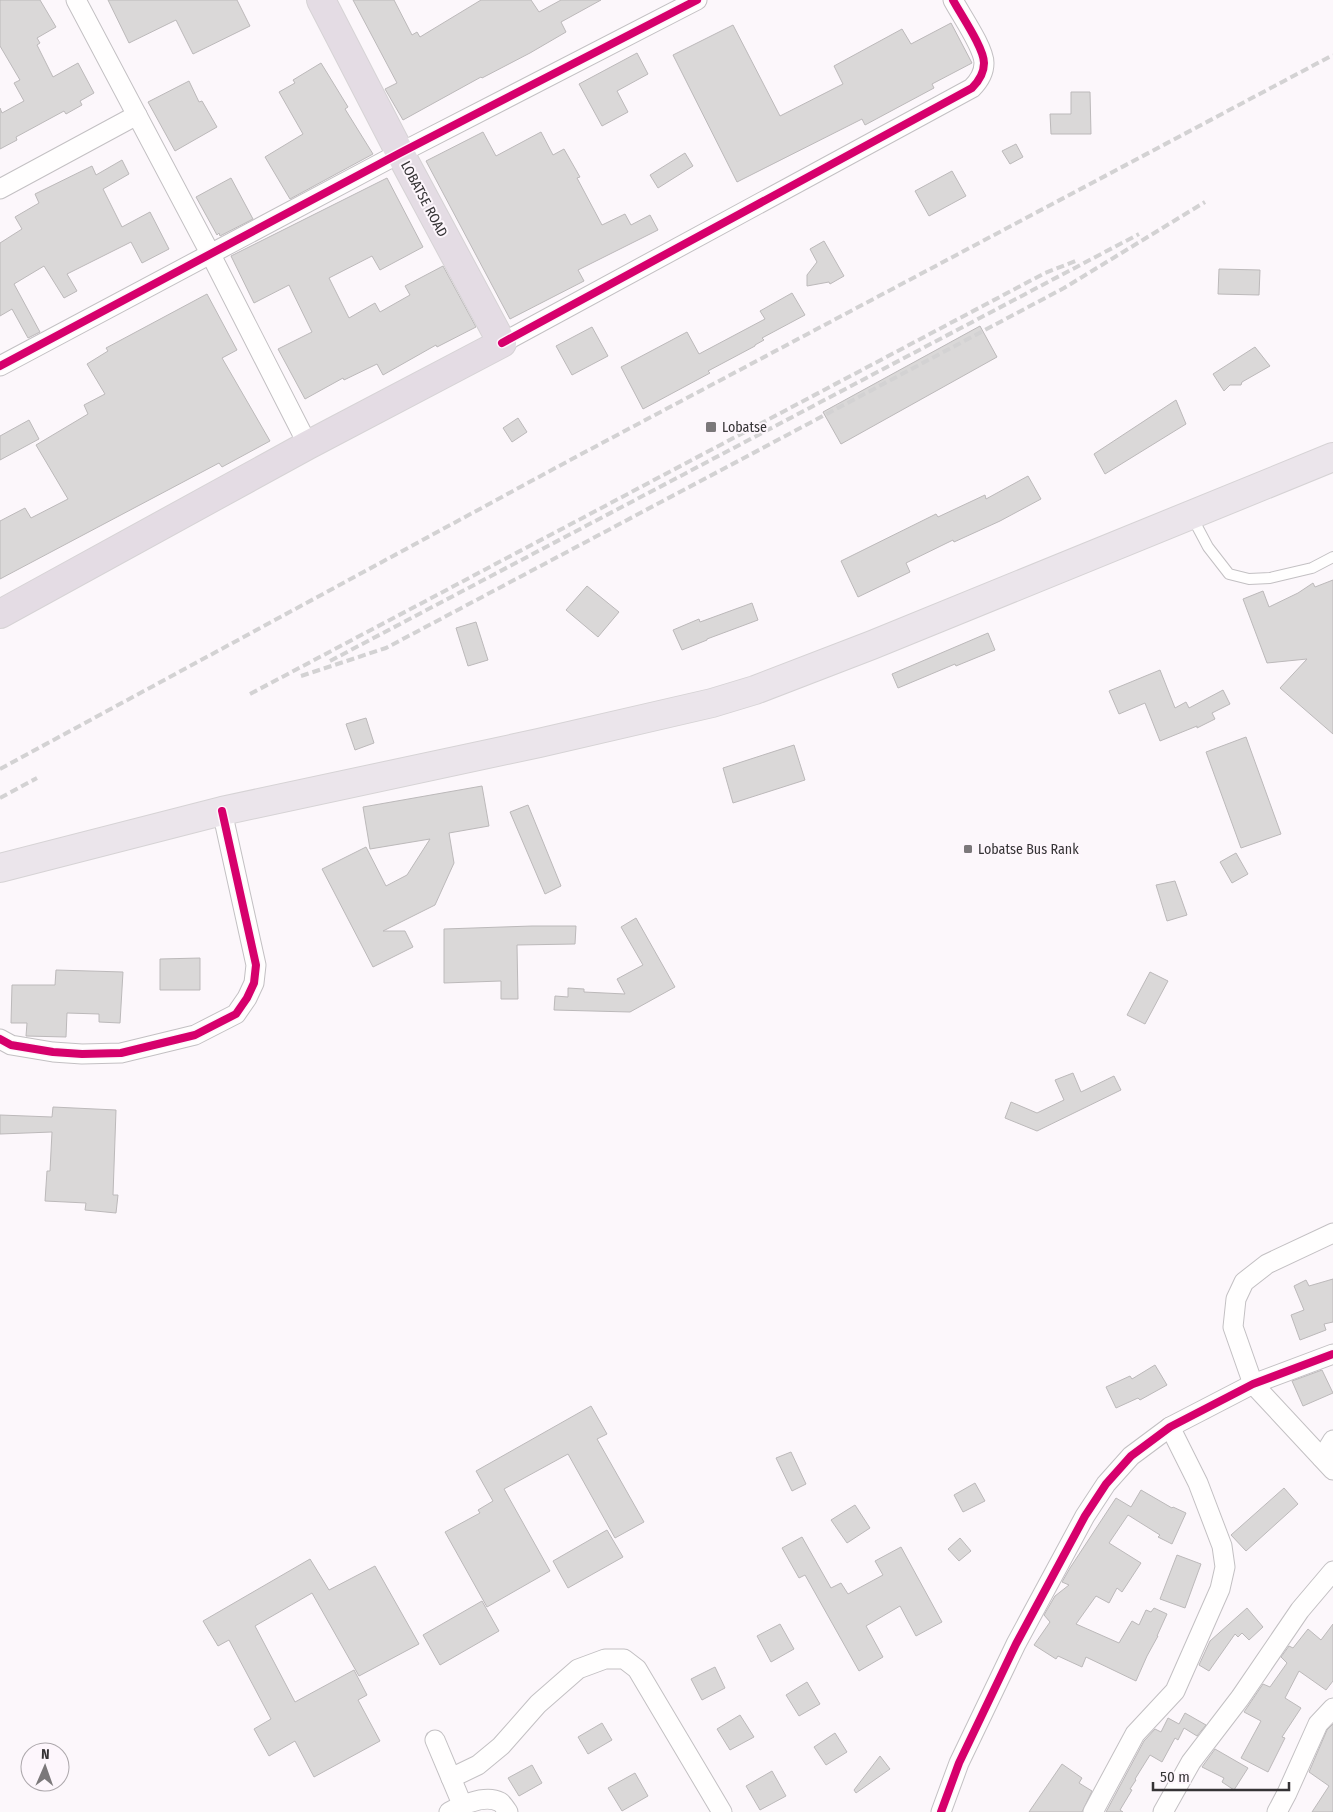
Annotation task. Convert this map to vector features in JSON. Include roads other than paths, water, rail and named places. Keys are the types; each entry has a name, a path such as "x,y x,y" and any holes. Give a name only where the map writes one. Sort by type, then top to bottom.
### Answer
{"highway":[{"name":"LOBATSE ROAD","path":"321,0 400,154 502,343"},
{"path":"0,614 308,445 502,343"}],"main road":[{"path":"0,868 222,811 539,743 738,696 872,645 1333,457"}],"street":[{"path":"76,0 211,255 308,445"},
{"path":"0,366 400,154 697,0"},
{"path":"502,343 972,88 979,80 982,71 984,64 982,53 953,0"},
{"path":"0,189 137,115"},
{"path":"0,1039 11,1045 53,1052 82,1054 121,1053 195,1035 236,1014 248,998 254,983 256,965 222,811"},
{"path":"1328,1464 1253,1384 1233,1327 1236,1299 1244,1282 1267,1264 1333,1233"},
{"path":"941,1812 959,1763 1004,1670 1085,1516 1106,1484 1130,1456 1170,1427 1253,1384 1333,1354"},
{"path":"1093,1812 1135,1734 1175,1691 1220,1589 1225,1567 1222,1546 1198,1484 1170,1427"},
{"path":"1328,1464 1333,1440"},
{"path":"1163,1812 1191,1762 1240,1698 1300,1610 1333,1571"},
{"path":"451,1778 478,1765 501,1746 538,1704 578,1669 605,1659 624,1658 637,1669 722,1812"},
{"path":"1276,1812 1287,1793 1318,1724 1333,1708"},
{"path":"435,1740 451,1778 456,1808 483,1799 500,1802 508,1812"}],"lane":[{"path":"1191,515 1208,547 1229,574 1249,579 1270,578 1312,568 1333,557"}],"railway":[{"path":"0,769 572,459 1333,55"},
{"path":"301,676 386,648 1064,288 1205,202"},
{"path":"330,661 1139,234"},
{"path":"250,694 1045,273 1078,260"},
{"path":"0,798 37,778"}],"place":[{"name":"Lobatse","path":"711,427"},
{"name":"Lobatse Bus Rank","path":"968,849"}]}
